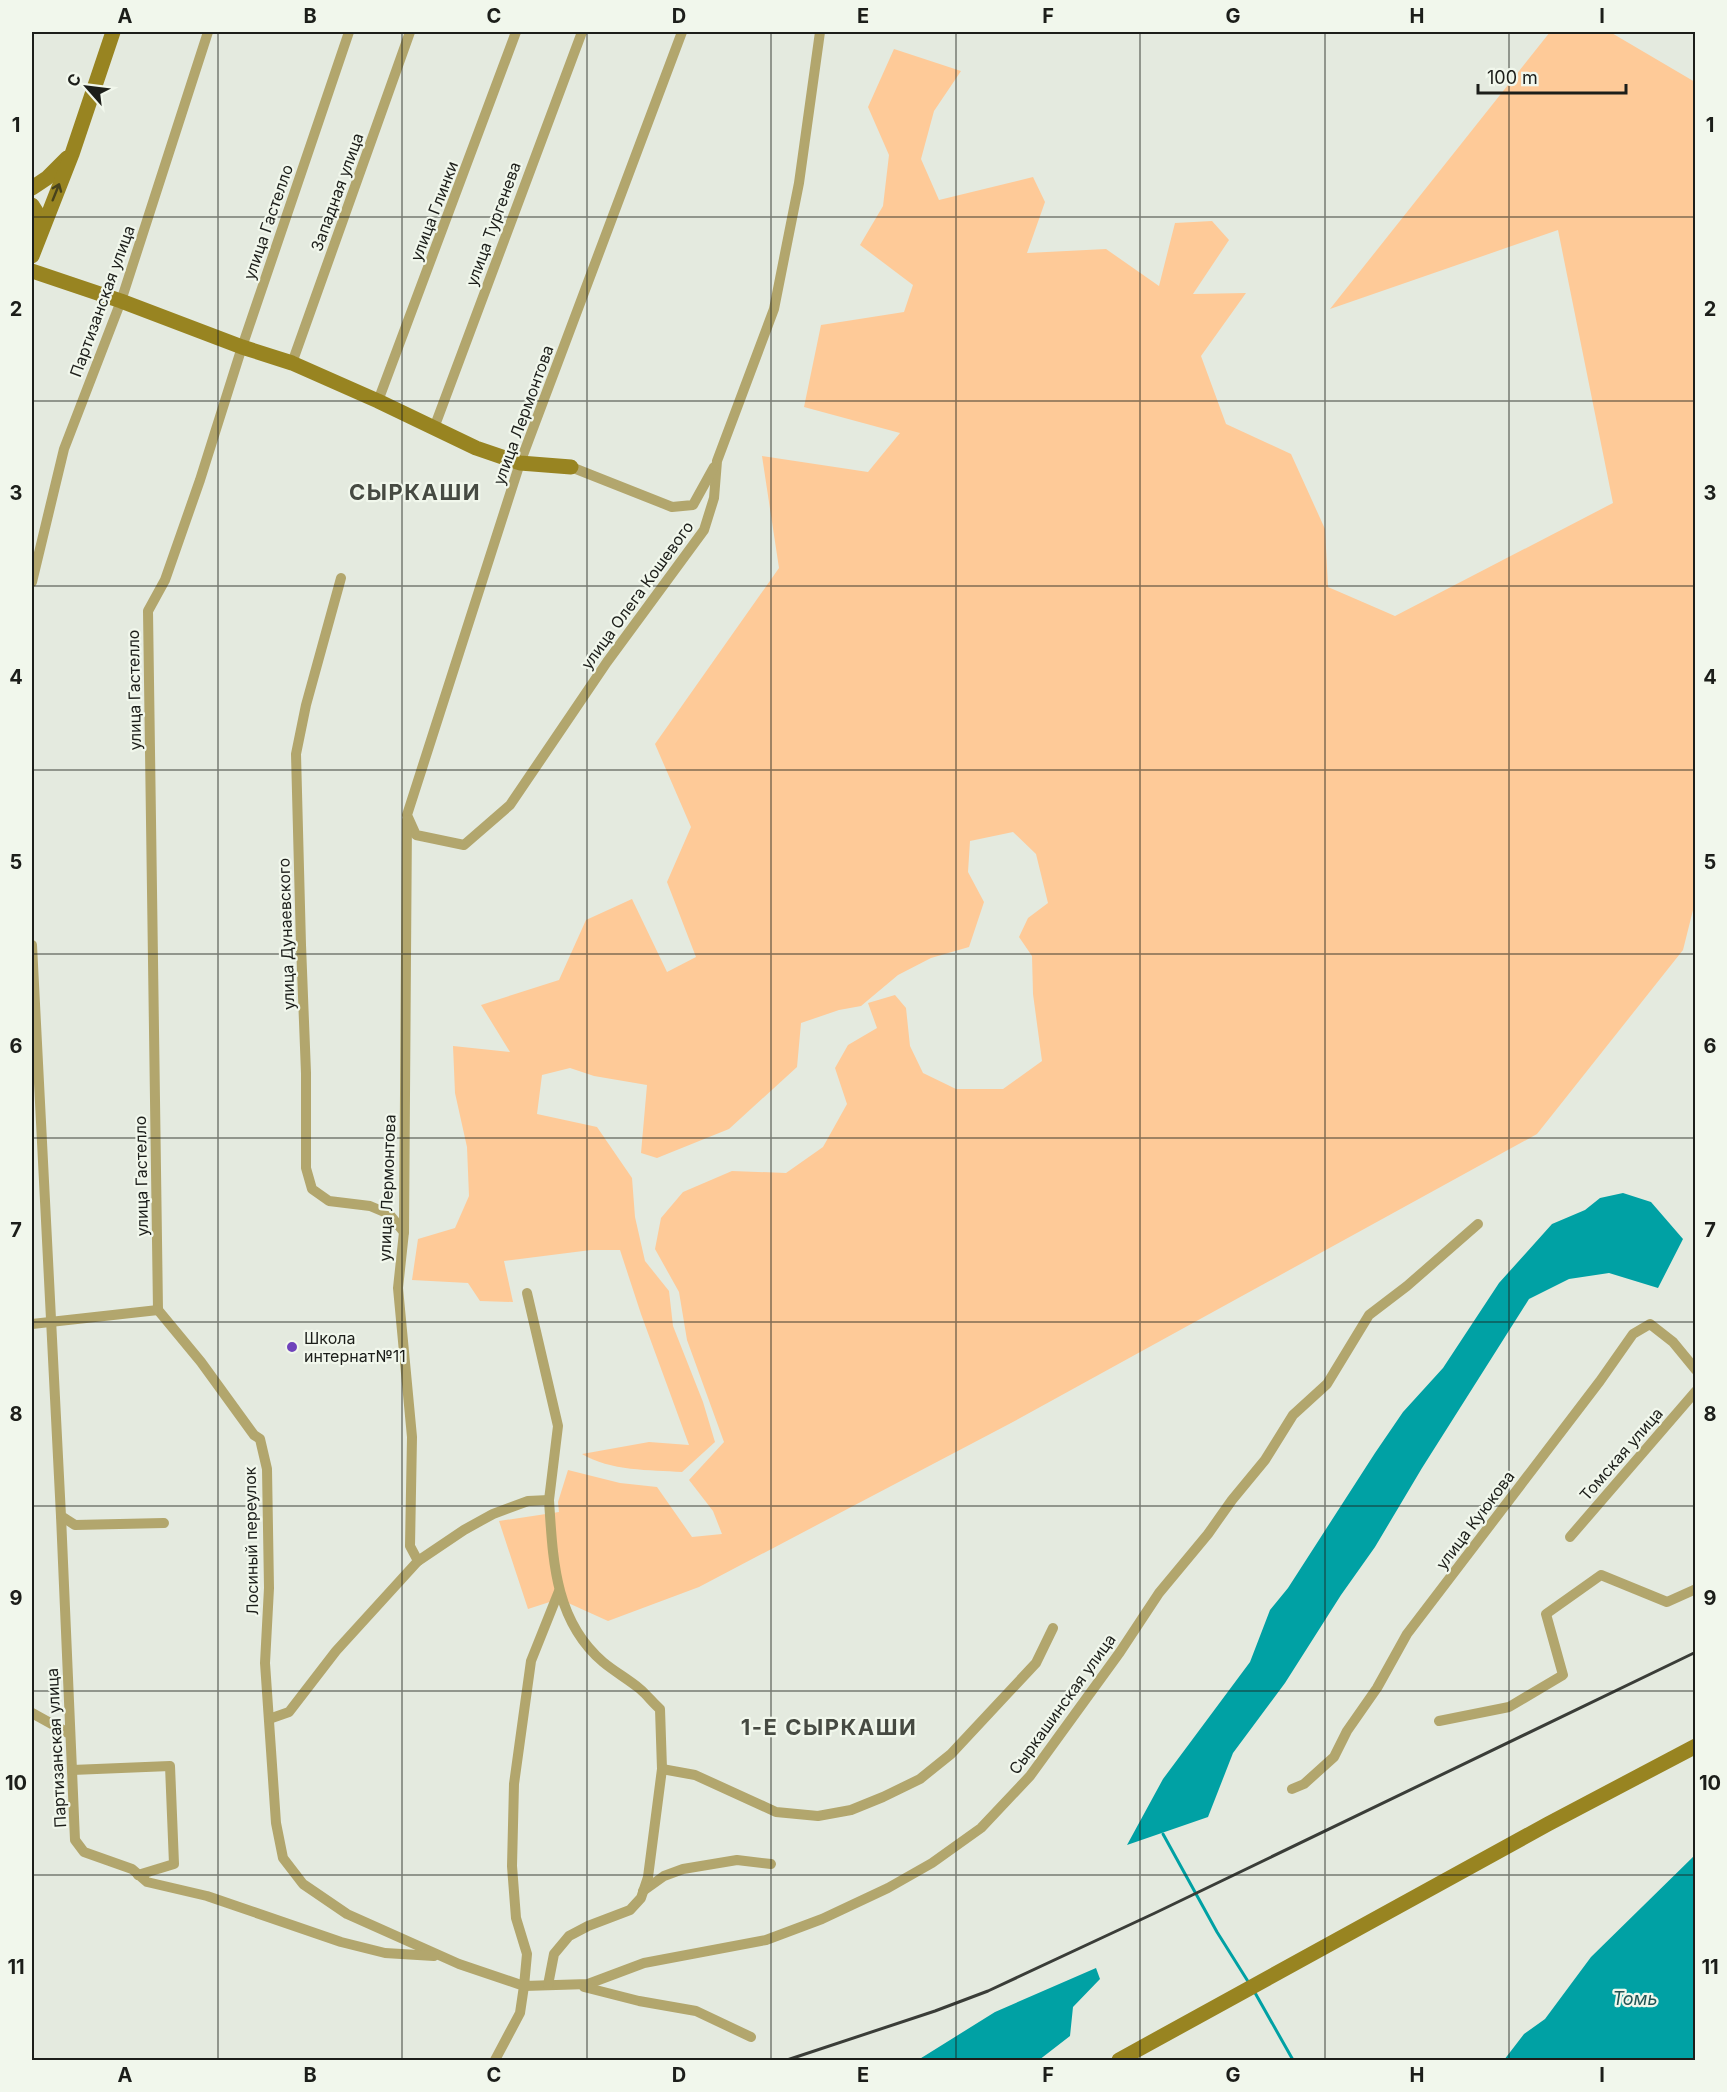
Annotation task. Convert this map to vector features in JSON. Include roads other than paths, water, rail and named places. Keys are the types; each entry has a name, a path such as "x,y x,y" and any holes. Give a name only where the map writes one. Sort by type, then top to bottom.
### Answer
{"street":[{"path":"32,256 72,154 113,32"},
{"name":"Партизанская улица","path":"32,582 64,449 121,300 208,32"},
{"name":"улица Гастелло","path":"158,1310 148,611 165,580 200,480 242,347 349,32"},
{"name":"Западная улица","path":"292,363 410,32"},
{"name":"улица Глинки","path":"378,401 516,32"},
{"name":"улица Тургенева","path":"434,428 582,32"},
{"name":"улица Лермонтова","path":"417,1561 410,1546 412,1437 398,1288 404,1232 407,815 520,463 682,32"},
{"name":"улица Олега Кошевого","path":"407,815 416,835 464,845 510,805 606,662 704,530 714,498 717,461 774,309 799,183 820,32"},
{"path":"32,188 47,178 72,154"},
{"path":"32,205 37,213 41,230"},
{"path":"32,271 121,300 242,347 292,363 476,448 520,463 572,467 672,507 693,505 717,461"},
{"name":"улица Дунаевского","path":"341,578 306,705 296,754 306,1073 306,1168 312,1189 329,1201 370,1206 389,1214 404,1232"},
{"name":"Партизанская улица","path":"32,945 52,1320 75,1840 84,1852 132,1869 147,1882 207,1896 341,1942 385,1953 441,1956"},
{"name":"Сыркашинская улица","path":"524,1986 588,1984 645,1963 766,1940 822,1919 888,1888 932,1863 981,1828 1030,1776 1120,1652 1159,1593 1265,1460 1293,1415 1327,1384 1369,1315 1407,1286 1478,1224"},
{"path":"527,1293 558,1426 549,1500 559,1591 567,1617 585,1644 641,1690 660,1709 662,1769 648,1877 641,1898 630,1910 569,1936 554,1954 548,1985"},
{"path":"32,1324 158,1310"},
{"name":"Лосиный переулок","path":"158,1310 201,1362 254,1435 260,1439 267,1469 269,1588 265,1663 276,1823 283,1858 303,1884 347,1914 441,1956"},
{"name":"улица Куюкова","path":"1292,1789 1304,1784 1334,1757 1347,1731 1377,1688 1407,1634 1600,1382 1633,1334 1650,1324 1673,1342 1695,1370"},
{"name":"Томская улица","path":"1570,1537 1695,1391"},
{"path":"268,1719 289,1712 336,1651 417,1561 493,1514 528,1501 549,1500"},
{"path":"61,1516 75,1525 164,1523"},
{"path":"1439,1721 1509,1707 1563,1675 1546,1614 1601,1575 1667,1602 1695,1589"},
{"path":"495,2061 520,2013 524,1986 527,1954 516,1918 512,1866 514,1784 531,1661 559,1591"},
{"path":"662,1769 695,1775 776,1812 818,1816 851,1810 920,1779 951,1754 1036,1663 1053,1628"},
{"path":"32,1713 70,1734"},
{"path":"1119,2061 1548,1824 1695,1746"},
{"path":"72,1770 170,1766 174,1864 138,1875"},
{"path":"643,1891 664,1876 682,1869 737,1860 771,1864"},
{"path":"441,1956 524,1986"},
{"path":"575,1984 639,2001 696,2011 751,2037"}],"water":[{"path":"1623,1193 1651,1202 1683,1239 1658,1288 1609,1273 1569,1279 1529,1299 1375,1547 1341,1595 1285,1683 1233,1753 1208,1817 1127,1845 1163,1779 1250,1662 1270,1610 1288,1588 1403,1412 1443,1368 1499,1283 1552,1224 1585,1210 1600,1198"},
{"name":"Томь","path":"1695,1855 1695,2060 1504,2060 1524,2034 1545,2019 1591,1957"},
{"path":"1096,1968 1100,1979 1073,2007 1070,2036 1039,2060 918,2060 995,2012"}],"waterway":[{"path":"1163,1834 1217,1932 1249,1983"},
{"path":"1254,1991 1293,2060"}],"railway":[{"path":"787,2060 988,1991 1696,1652"}],"place":[{"name":"Школа интернат№11","path":"292,1347"}],"district":[{"name":"СЫРКАШИ","path":"415,492"},
{"name":"1-Е СЫРКАШИ","path":"829,1727"}]}
